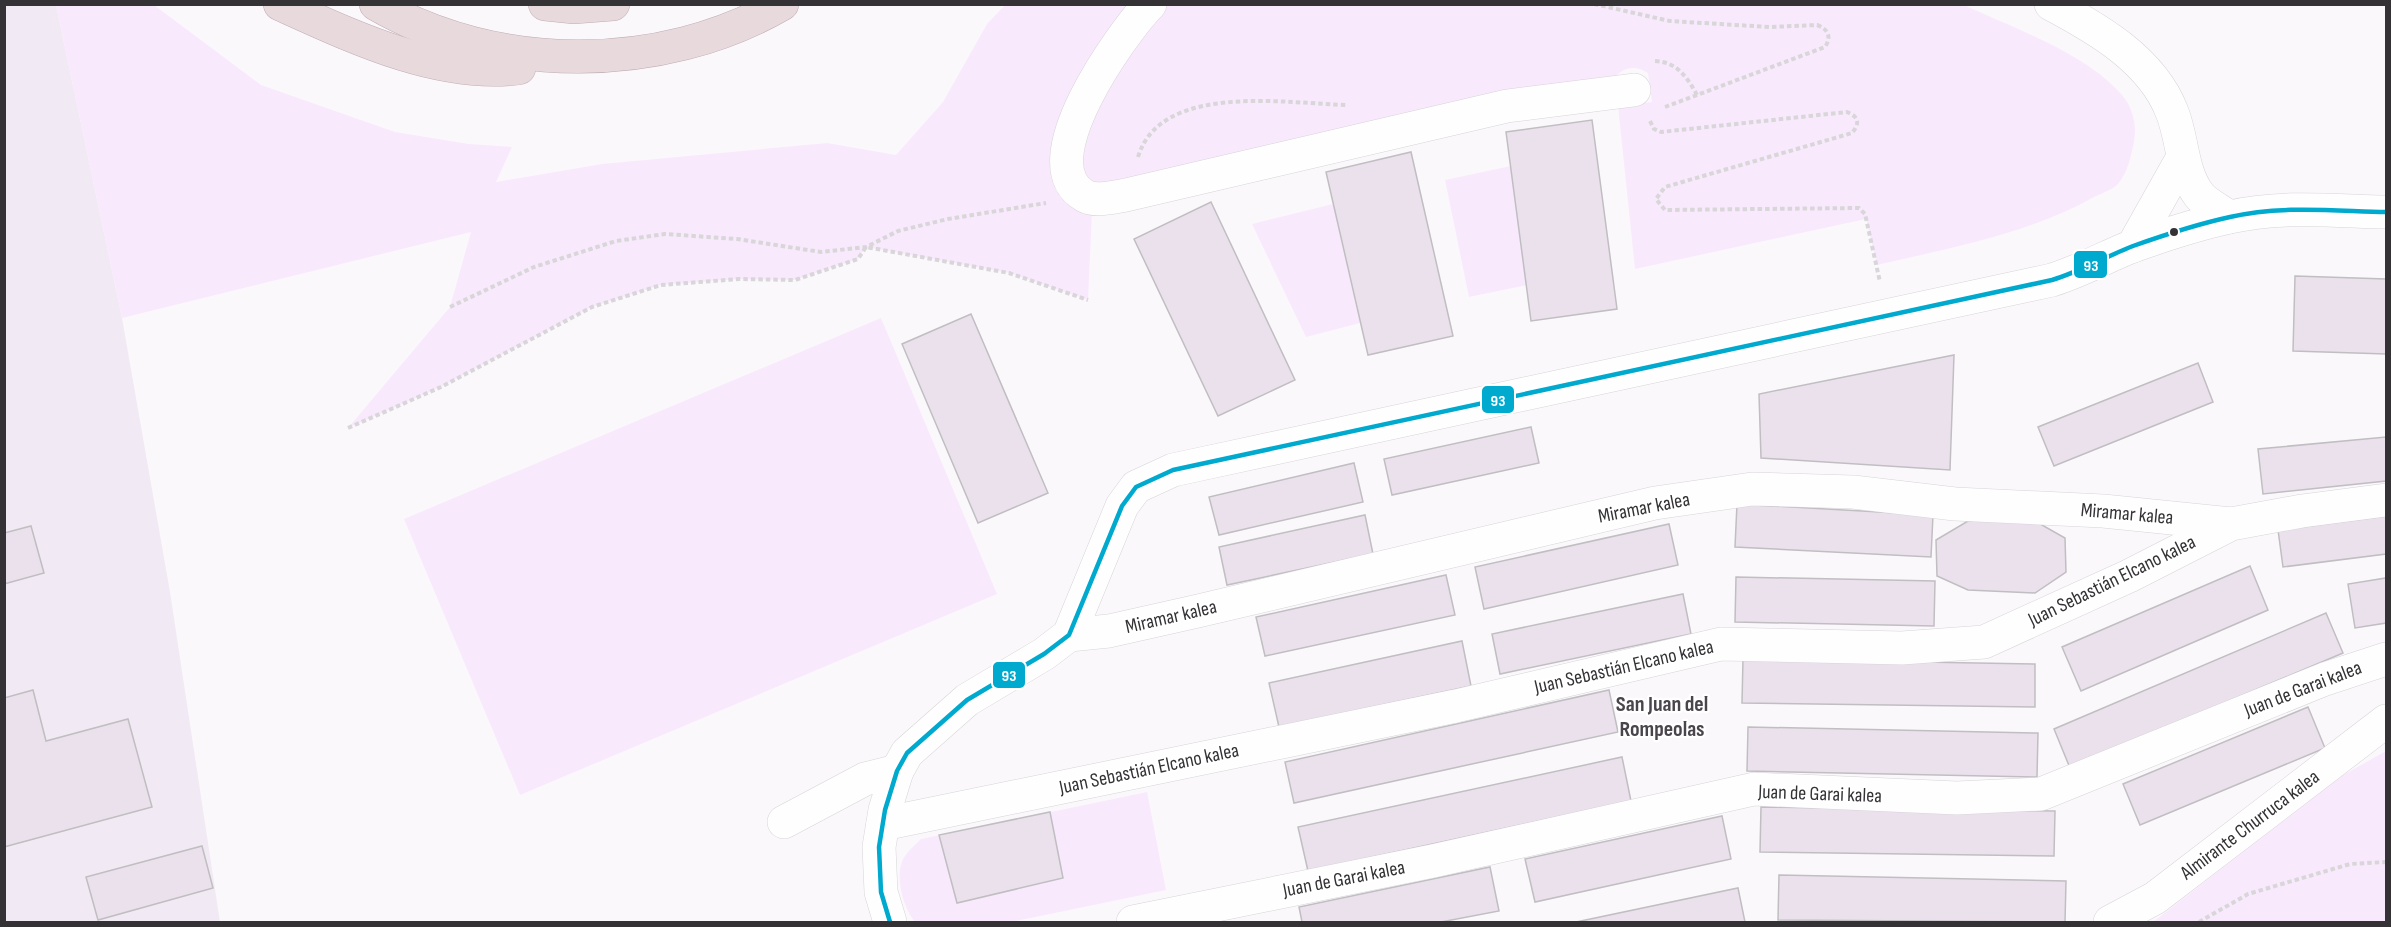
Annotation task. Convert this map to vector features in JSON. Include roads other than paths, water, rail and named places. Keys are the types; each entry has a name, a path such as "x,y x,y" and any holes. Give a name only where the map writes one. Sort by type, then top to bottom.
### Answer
{"highway":[{"path":"280,4 352,37 440,63 502,70 671,46 721,32 782,4"},
{"path":"376,4 448,36 493,48 568,57 612,56"},
{"path":"545,4 574,7 614,4"}],"street":[{"path":"1150,4 1134,20 1086,94 1070,138 1066,170 1072,183 1085,196 1100,199 1126,195 1507,106 1647,105"},
{"path":"2050,4 2092,28 2133,56 2155,80 2172,111 2190,180 2201,197 2229,217"},
{"path":"2133,246 2183,157"},
{"path":"890,922 882,892 879,847 897,771 907,753 967,700 1044,654 1069,635 1122,506 1136,487 1150,478 1184,468 2052,280 2081,271 2133,246 2229,217 2257,212 2301,210 2386,212"},
{"name":"Miramar kalea","path":"1069,635 1109,631 1198,611 1655,503 1752,489 1853,492 1955,504 2103,510 2231,524"},
{"name":"Juan Sebastián Elcano kalea","path":"883,824 1456,706 1721,644 1902,648 1984,642 2118,581 2231,524 2301,511 2386,500"},
{"name":"Juan de Garai kalea","path":"1134,922 1433,861 1754,789 1958,798 2041,794 2325,679 2386,659"},
{"name":"Almirante Churruca kalea","path":"2110,922 2147,910 2386,721"},
{"path":"784,822 865,779 897,771"}],"district":[{"name":"San Juan del Rompeolas","path":"1662,716"}]}
